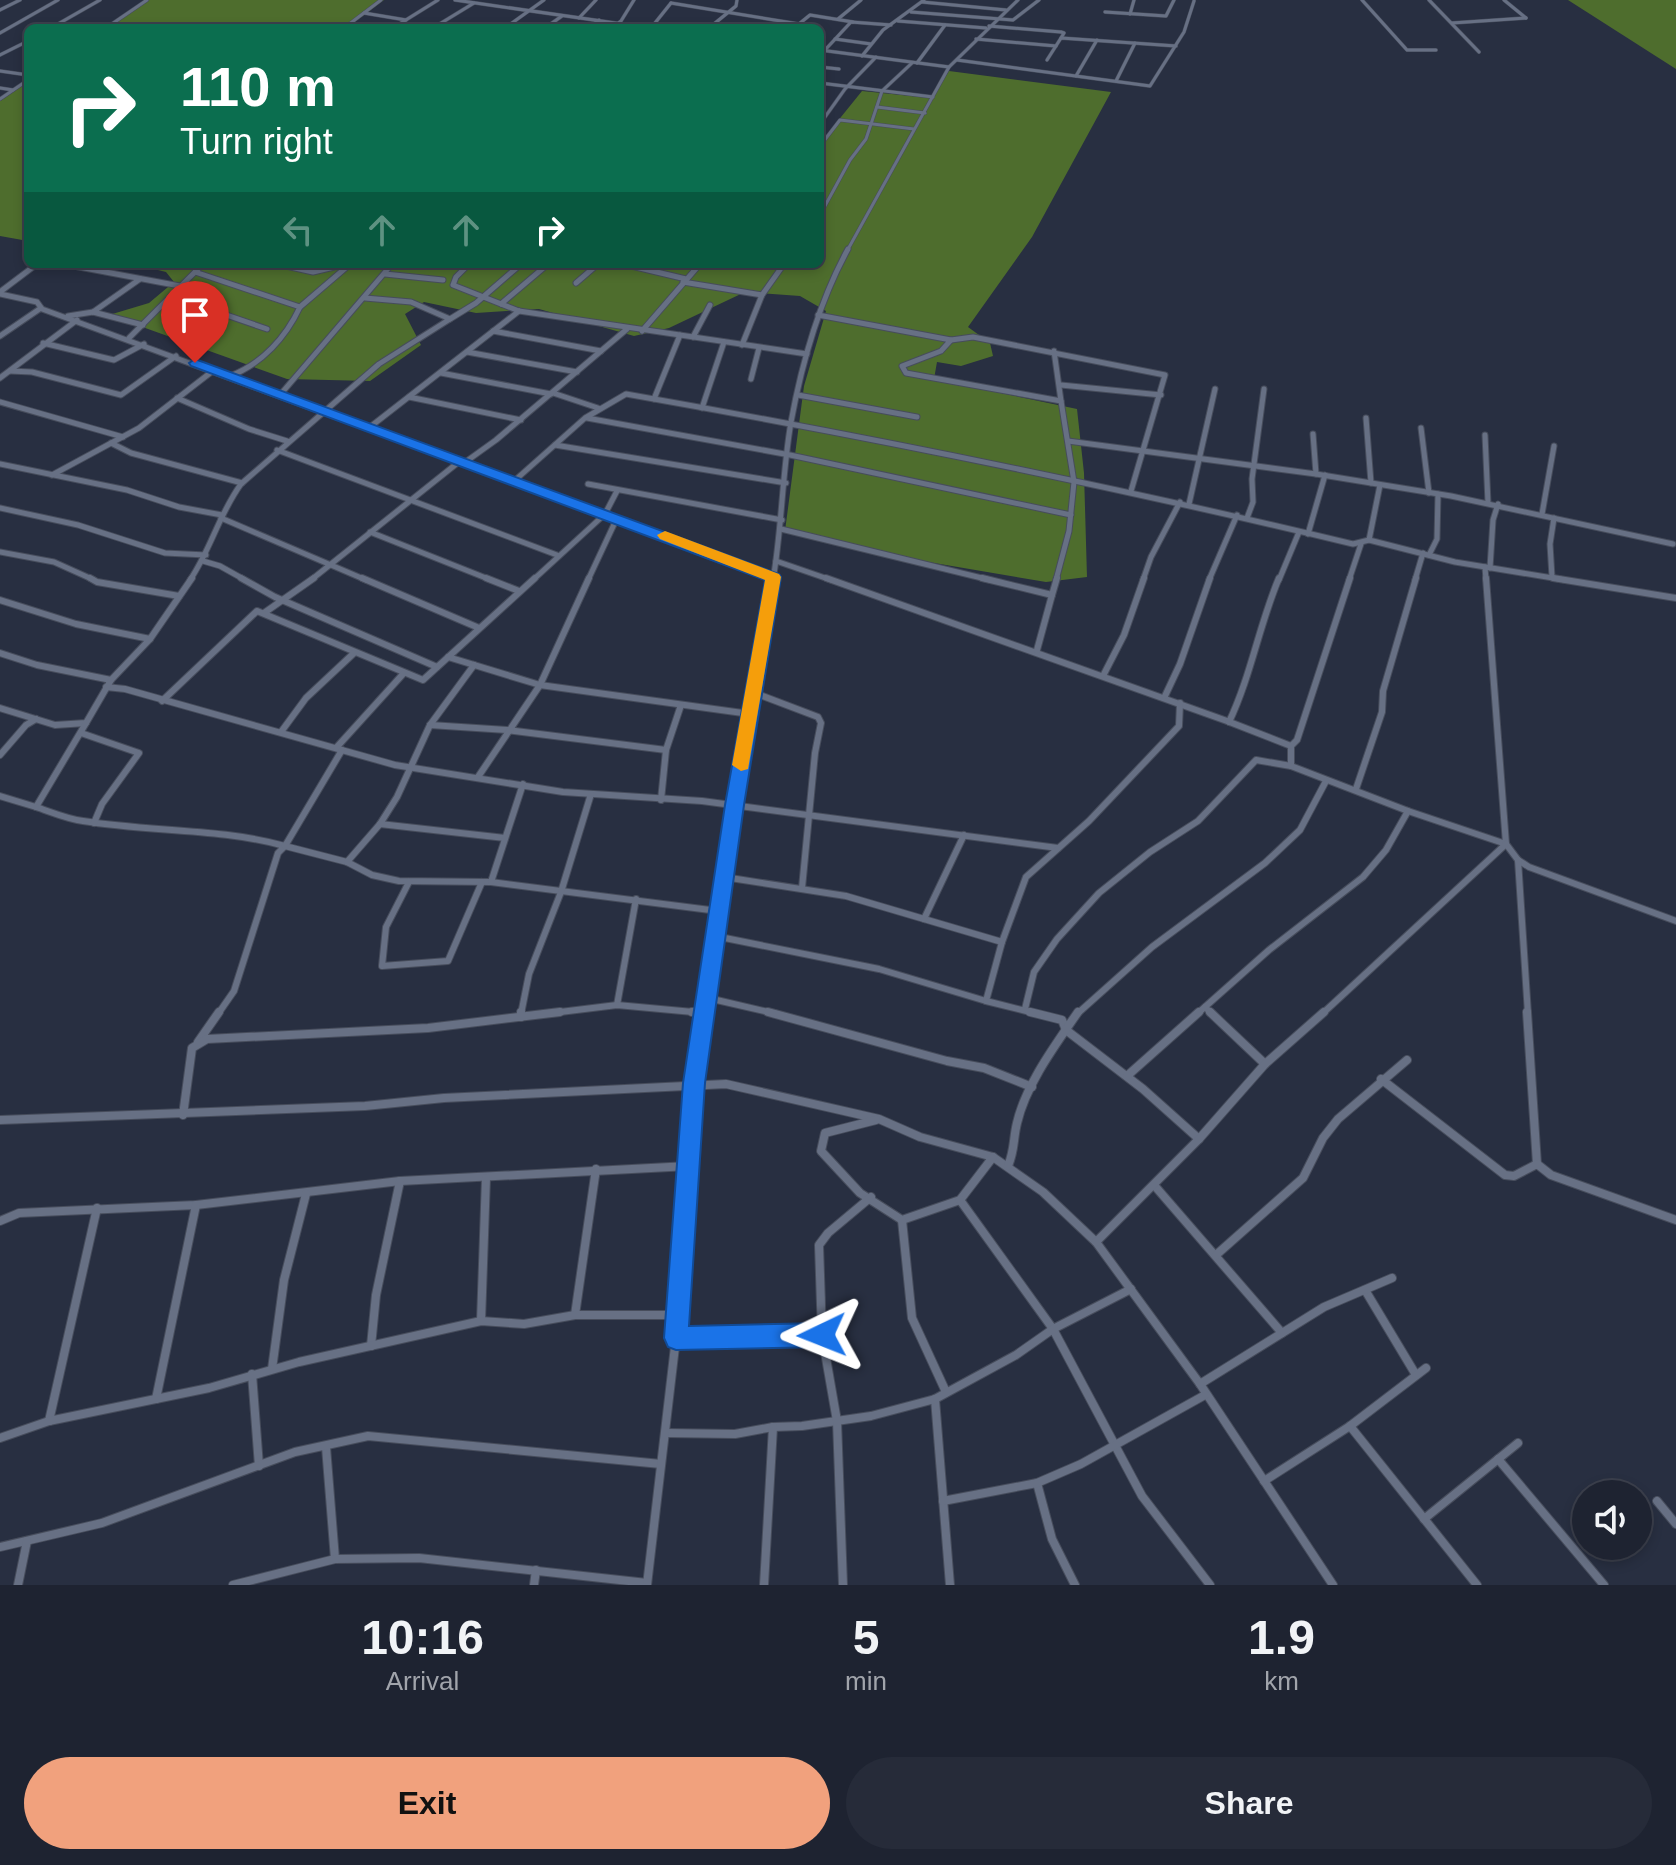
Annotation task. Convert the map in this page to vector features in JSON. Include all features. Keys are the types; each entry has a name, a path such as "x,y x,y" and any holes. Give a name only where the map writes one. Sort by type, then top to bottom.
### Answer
{"street":[{"path":"0,10 20,0"},
{"path":"0,33 58,0"},
{"path":"58,24 100,0"},
{"path":"112,24 147,0"},
{"path":"352,24 381,0"},
{"path":"400,24 438,0"},
{"path":"455,0 624,24"},
{"path":"511,24 544,0"},
{"path":"579,18 596,0"},
{"path":"618,23 634,0"},
{"path":"714,24 731,11 737,0"},
{"path":"838,19 861,0"},
{"path":"233,1585 335,1559 419,1558 647,1584 676,1338 694,1083 718,911 776,561 790,455 791,423 807,354 828,285 949,67 1018,0"},
{"path":"911,12 1016,20 1039,0"},
{"path":"1130,14 1134,0"},
{"path":"1105,12 1166,16 1174,0"},
{"path":"957,60 1152,86 1184,32 1194,0 1188,0"},
{"path":"1362,0 1407,50 1436,50"},
{"path":"1429,0 1479,52"},
{"path":"1452,23 1526,18 1504,0"},
{"path":"862,56 891,25 923,1 1007,10"},
{"path":"442,24 479,2"},
{"path":"653,24 672,2 799,24 810,15 891,25"},
{"path":"364,13 406,20"},
{"path":"551,24 563,16"},
{"path":"594,24 599,20"},
{"path":"898,21 1064,33 1047,60"},
{"path":"824,48 853,22"},
{"path":"824,207 866,139 882,91 914,63 945,25"},
{"path":"1061,38 1176,46"},
{"path":"835,39 871,44"},
{"path":"976,39 1056,46"},
{"path":"1076,76 1097,40"},
{"path":"0,55 24,43"},
{"path":"1116,81 1135,43"},
{"path":"824,50 949,67"},
{"path":"824,115 876,57"},
{"path":"824,67 839,69"},
{"path":"0,71 24,76"},
{"path":"0,99 24,80"},
{"path":"824,84 933,97"},
{"path":"0,88 13,90"},
{"path":"877,107 925,113"},
{"path":"824,117 914,129"},
{"path":"824,141 840,120"},
{"path":"0,293 32,268"},
{"path":"84,268 180,286"},
{"path":"129,338 199,268"},
{"path":"295,268 313,272 330,268"},
{"path":"230,376 246,371 260,360 291,326 300,307 344,268"},
{"path":"280,395 389,268"},
{"path":"465,268 453,285 519,311 807,354"},
{"path":"36,807 106,687 150,639 204,558 222,516 242,483 287,441 385,360 484,297 517,268"},
{"path":"501,304 543,268"},
{"path":"576,283 593,268"},
{"path":"638,268 762,295"},
{"path":"642,331 696,268"},
{"path":"742,345 762,295 781,268"},
{"path":"195,272 300,307"},
{"path":"385,274 443,280"},
{"path":"0,378 43,343 140,279"},
{"path":"0,293 37,302 41,308 773,577"},
{"path":"171,296 267,329"},
{"path":"365,298 411,302 450,319"},
{"path":"693,337 710,305"},
{"path":"0,336 41,308"},
{"path":"370,427 519,311"},
{"path":"65,316 93,312 143,325"},
{"path":"818,315 951,340 973,337 1054,351 1165,375 1131,491"},
{"path":"263,613 285,601 410,500 521,420 627,329"},
{"path":"493,331 601,351"},
{"path":"654,399 680,335"},
{"path":"951,340 941,351 906,363 901,369 917,375 1061,401"},
{"path":"702,408 724,342"},
{"path":"43,343 114,360 144,344"},
{"path":"751,379 759,348"},
{"path":"1037,650 1071,515 1074,482 1054,351"},
{"path":"467,352 577,372"},
{"path":"10,371 32,372 121,395 176,356"},
{"path":"52,475 123,437 214,370"},
{"path":"441,373 552,394 598,408"},
{"path":"269,391 286,385"},
{"path":"1061,385 1161,395"},
{"path":"1189,504 1215,389"},
{"path":"1247,518 1253,502 1264,389"},
{"path":"513,482 598,408 621,394 791,423 1131,491 1308,534 1361,544 1369,540 1488,567 1676,598"},
{"path":"798,395 917,417"},
{"path":"409,397 521,420"},
{"path":"177,398 249,429 287,441"},
{"path":"0,402 123,437"},
{"path":"587,418 790,455 1071,515"},
{"path":"1366,418 1371,483"},
{"path":"1421,428 1429,493"},
{"path":"1313,434 1316,474"},
{"path":"1485,435 1488,503"},
{"path":"1068,441 1325,475 1498,504 1673,544"},
{"path":"111,443 131,453 242,483"},
{"path":"555,445 786,483"},
{"path":"1542,514 1554,446"},
{"path":"277,450 557,555"},
{"path":"0,464 127,490 179,507 222,516 329,566 479,628"},
{"path":"1308,534 1325,475"},
{"path":"588,484 781,524 1052,595"},
{"path":"1369,540 1380,485"},
{"path":"162,701 252,613 263,613 423,680 605,514 617,491"},
{"path":"1356,789 1382,712 1383,691 1426,554 1437,539 1438,494"},
{"path":"1104,674 1124,635 1151,557 1180,502"},
{"path":"1498,504 1493,520 1488,567 1506,844 1518,860 1529,867 1676,921"},
{"path":"0,508 78,525 165,553 204,558 285,601 437,667"},
{"path":"1165,696 1237,515"},
{"path":"478,777 540,685 617,518"},
{"path":"1552,577 1550,544 1554,518"},
{"path":"370,532 519,591"},
{"path":"1229,722 1241,697 1265,612 1299,532"},
{"path":"1291,766 1291,746 1297,740 1361,544"},
{"path":"0,552 54,562 107,585 179,596"},
{"path":"776,561 1104,674 1291,746"},
{"path":"0,600 76,624 150,639"},
{"path":"0,653 37,665 111,680"},
{"path":"281,732 314,690 355,653"},
{"path":"448,657 540,685 750,714"},
{"path":"347,862 380,824 430,725 474,665"},
{"path":"183,1115 192,1048 234,991 278,853 285,846 339,749 403,674"},
{"path":"106,687 125,689 410,767 591,794 735,805 1058,848"},
{"path":"755,693 818,717 821,723 815,753 802,888"},
{"path":"986,1001 1002,942 1026,877 1089,821 1179,726 1180,703"},
{"path":"661,800 666,750 681,705"},
{"path":"0,708 69,726 86,723"},
{"path":"0,755 26,725 36,719"},
{"path":"430,725 507,730 666,750"},
{"path":"81,733 139,753 102,804 94,823"},
{"path":"1025,1009 1034,972 1057,939 1099,893 1150,852 1198,821 1256,760 1291,766 1408,811 1506,844"},
{"path":"1008,1166 1016,1147 1017,1123 1042,1065 1078,1012 1197,912 1265,863 1300,830 1326,781"},
{"path":"409,882 386,927 382,966 448,961 487,882 523,784"},
{"path":"521,1017 522,992 531,959 562,889 591,794"},
{"path":"0,796 94,823 200,834 244,835 347,862 372,875 409,882 487,882 562,889 718,911"},
{"path":"1127,1076 1269,950 1363,877 1386,850 1408,811"},
{"path":"380,824 505,838"},
{"path":"924,919 964,835"},
{"path":"1096,1242 1199,1139 1265,1064 1506,844"},
{"path":"1518,860 1537,1164 1551,1175 1632,1207 1676,1220"},
{"path":"724,877 846,896 1002,942"},
{"path":"617,1005 636,899"},
{"path":"715,936 879,969 1062,1020 1066,1030 1127,1076 1199,1139"},
{"path":"708,998 984,1068 1032,1087"},
{"path":"198,1042 428,1028 617,1005 704,1013"},
{"path":"1205,1007 1265,1064"},
{"path":"1216,1255 1303,1178 1323,1138 1338,1119 1381,1079 1407,1060"},
{"path":"1381,1079 1505,1175 1514,1176 1537,1164"},
{"path":"0,1120 365,1106 444,1098 694,1083 726,1084 879,1119 920,1137 993,1157 1043,1192 1096,1242 1200,1384 1333,1585"},
{"path":"879,1119 825,1133 820,1148 860,1193 871,1197 902,1220 912,1318 946,1392"},
{"path":"902,1220 960,1200 993,1157"},
{"path":"1,1223 19,1213 196,1205 400,1181 689,1166"},
{"path":"575,1315 596,1169"},
{"path":"481,1321 486,1178"},
{"path":"371,1346 376,1295 400,1181"},
{"path":"1154,1185 1282,1333"},
{"path":"272,1369 273,1338 287,1258 306,1194"},
{"path":"843,1585 837,1421 822,1335 819,1245 828,1233 871,1197"},
{"path":"960,1200 1053,1329 1150,1509 1180,1542 1210,1585"},
{"path":"156,1399 196,1205"},
{"path":"49,1421 97,1208"},
{"path":"1200,1384 1324,1307 1392,1278"},
{"path":"666,1433 735,1434 837,1421 935,1399 1016,1355 1053,1329 1131,1289"},
{"path":"1365,1290 1416,1375"},
{"path":"0,1438 49,1421 209,1388 272,1369 481,1321 524,1324 575,1315 678,1315"},
{"path":"676,1338 822,1335"},
{"path":"1264,1481 1350,1426 1426,1368"},
{"path":"252,1374 259,1466"},
{"path":"943,1501 1037,1483 1081,1464 1205,1395"},
{"path":"935,1399 950,1585"},
{"path":"1350,1426 1477,1585"},
{"path":"764,1585 773,1427"},
{"path":"0,1547 102,1523 295,1452 368,1436 661,1464"},
{"path":"1424,1519 1518,1443"},
{"path":"326,1447 335,1559"},
{"path":"1498,1459 1604,1585"},
{"path":"1037,1483 1052,1539 1075,1585"},
{"path":"1657,1501 1676,1524"},
{"path":"18,1585 27,1541"},
{"path":"534,1585 536,1570"}],"green space":[{"path":"149,0 384,0 352,24 114,24"},
{"path":"1568,0 1676,0 1676,69"},
{"path":"949,71 1111,92 1032,237 968,327 990,343 993,356 961,366 937,362 934,379 1077,409 1084,473 1087,577 1046,582 893,556 785,531 804,386 826,311 800,296 745,292 669,328 634,336 539,309 476,313 424,302 405,314 421,345 370,381 287,379 109,315 149,303 174,282 166,272 150,268 824,268 824,138 862,91 932,98"},
{"path":"24,85 24,240 0,236 0,101"}],"slow traffic":[{"path":"665,535 773,577 741,765"}],"route":[{"path":"195,363 773,577 694,1083 676,1338 822,1335"}]}
